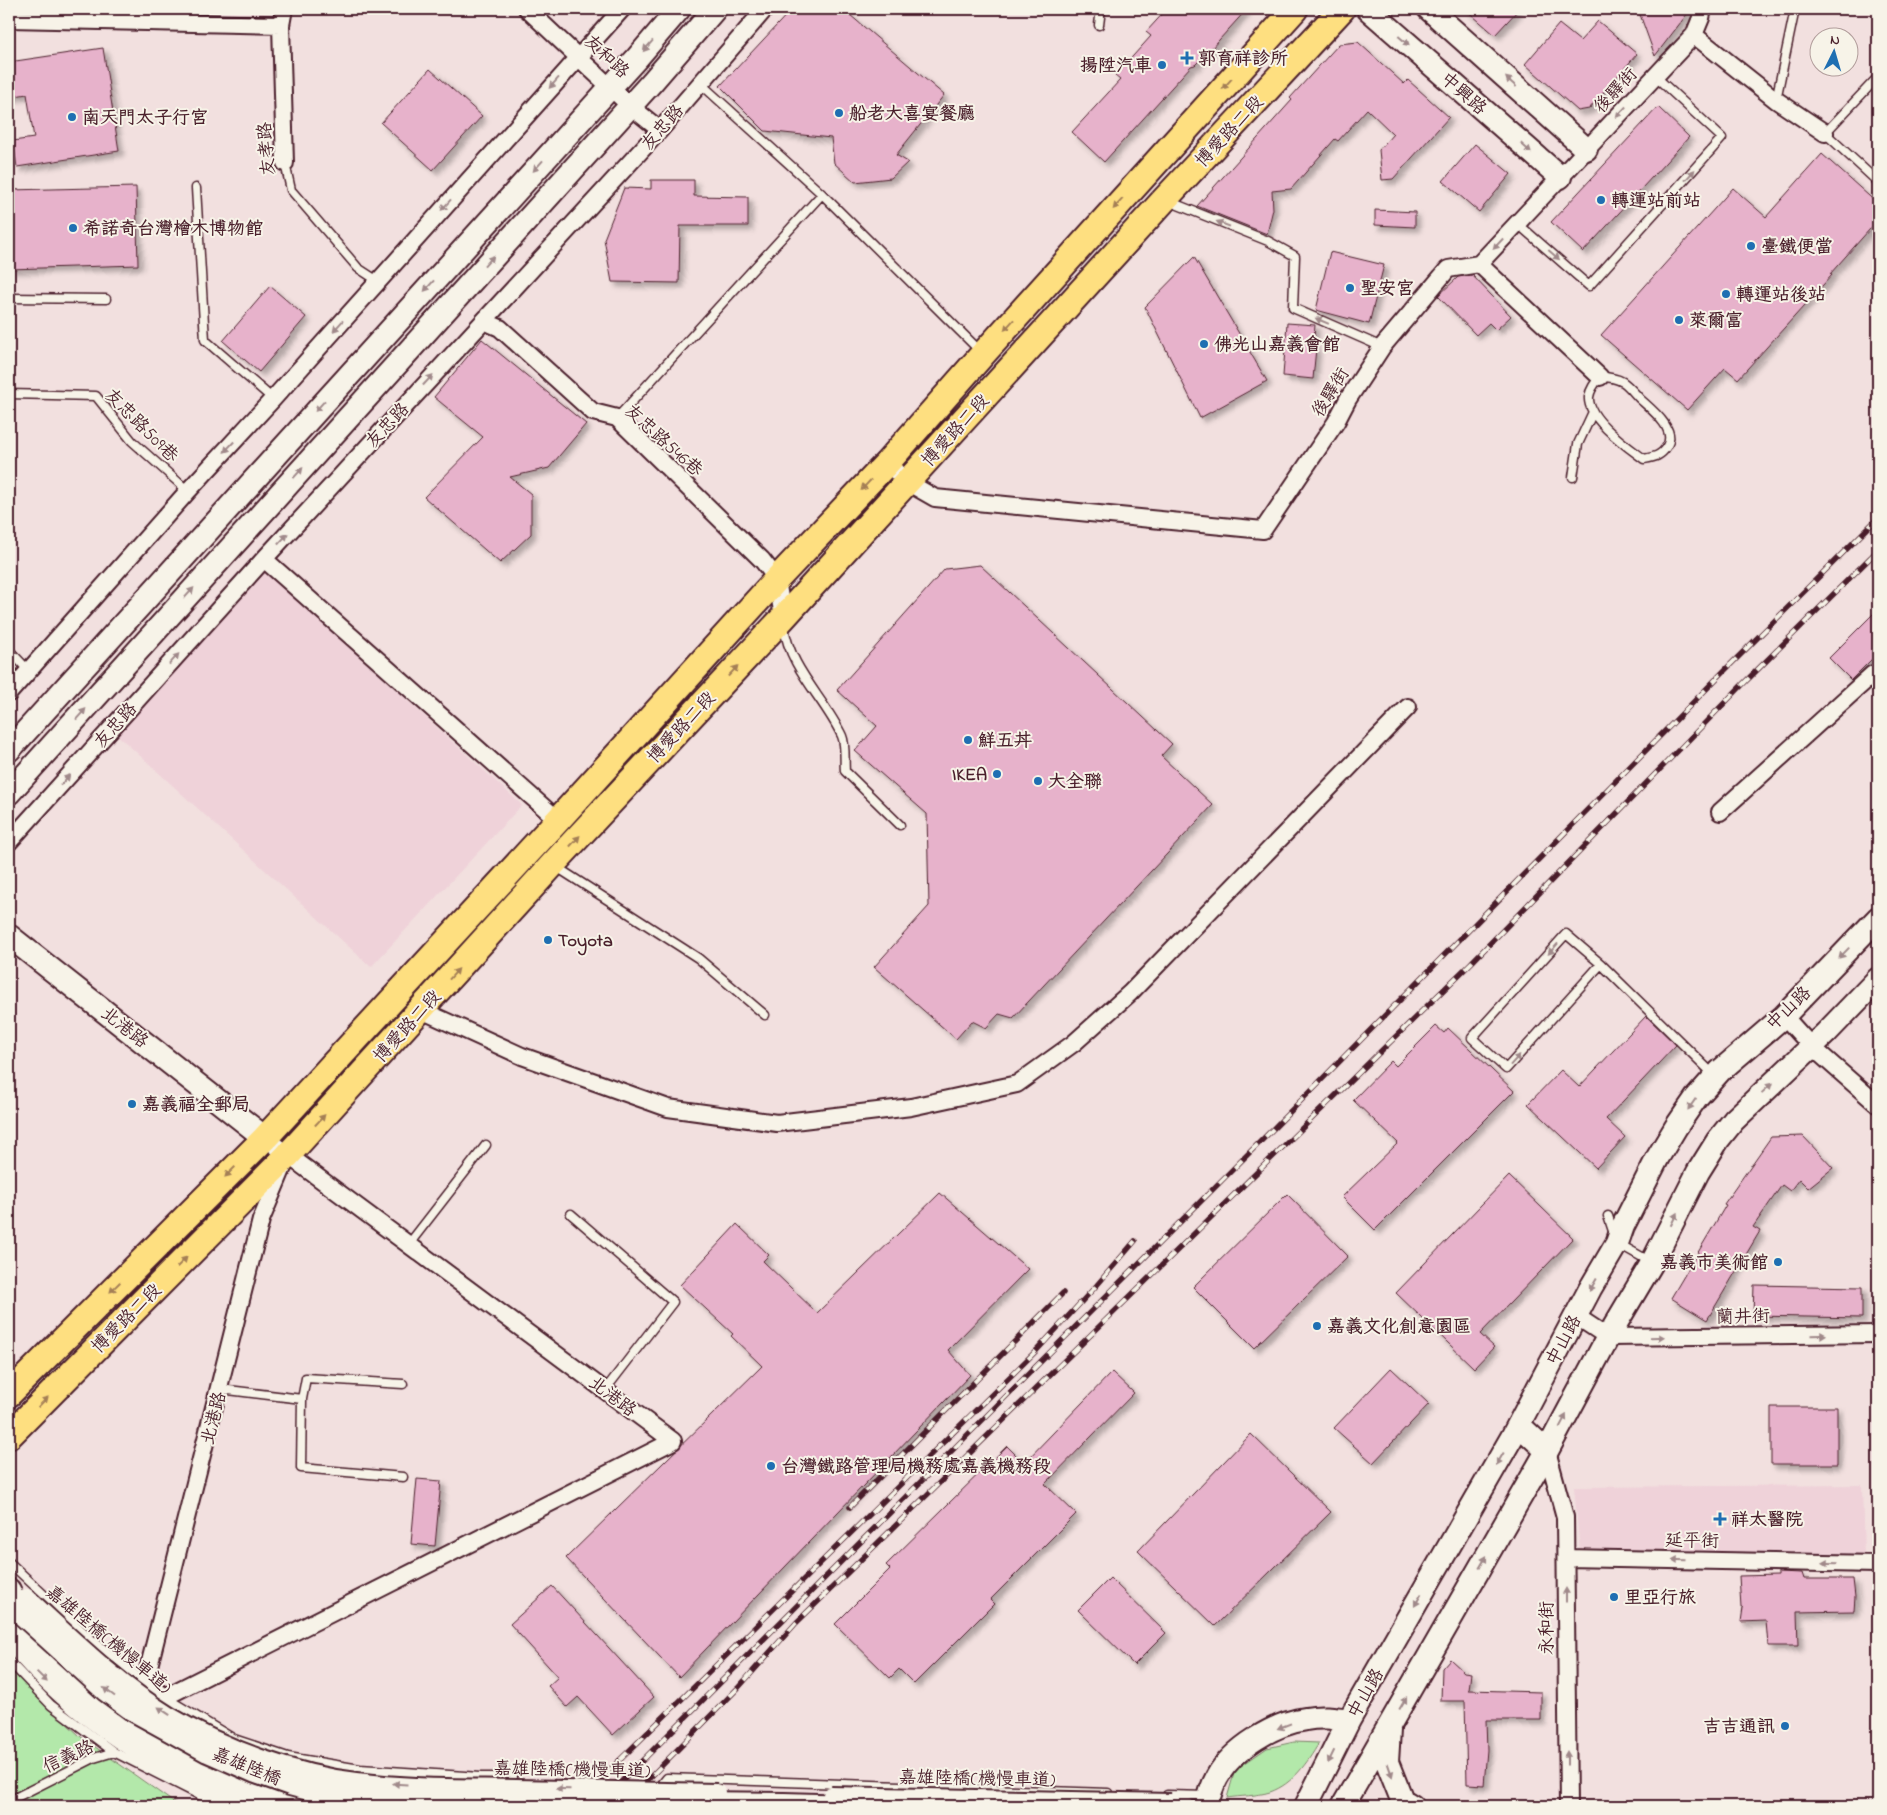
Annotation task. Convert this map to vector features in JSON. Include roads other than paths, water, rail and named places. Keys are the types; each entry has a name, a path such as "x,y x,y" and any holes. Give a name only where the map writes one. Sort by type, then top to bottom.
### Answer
{"main road":[{"path":"9,750 637,58 679,9"},
{"name":"友忠路","path":"9,793 715,9"},
{"name":"博愛路二段","path":"9,1394 265,1138 777,579 887,463 1294,9"},
{"name":"博愛路二段","path":"9,1436 287,1156 553,864 783,618 1164,200 1342,9"},
{"name":"中興路","path":"1368,9 1560,177"},
{"path":"1429,9 1586,150"},
{"name":"中山路","path":"1306,1806 1349,1720 1518,1425 1617,1242 1623,1226 1658,1157 1696,1098 1715,1077 1784,1016 1878,918"},
{"name":"北港路","path":"9,936 265,1138"},
{"path":"1343,1806 1547,1451 1608,1337 1652,1263 1698,1172 1718,1140 1734,1120 1878,979"},
{"path":"1518,1425 1547,1451"},
{"name":"嘉雄陸橋","path":"16,1606 82,1697 129,1732 193,1767 284,1802 306,1806"},
{"name":"嘉雄陸橋","path":"16,1606 106,1690 132,1709 208,1751 256,1772 290,1784 370,1800 775,1803 851,1806"},
{"path":"1208,1801 1218,1776 1246,1744 1282,1726 1305,1719 1329,1717 1349,1720"},
{"path":"1389,1727 1387,1762 1402,1800 1412,1806"}],"street":[{"name":"友和路","path":"527,9 630,105 660,130"},
{"path":"9,693 622,9"},
{"name":"友忠路","path":"9,842 264,559 660,130 765,9"},
{"name":"後驛街","path":"887,463 907,482 934,498 1263,530 1336,422 1382,347 1448,269 1479,264 1694,35 1702,18 1703,9"},
{"path":"9,19 283,17"},
{"name":"友孝路","path":"283,17 285,163"},
{"path":"1694,35 1776,100 1825,133"},
{"path":"1479,264 1600,377"},
{"name":"友忠路546巷","path":"484,321 500,328 593,412 617,418 762,560 777,579 783,618"},
{"path":"264,559 558,820"},
{"path":"1720,812 1873,674 1878,680"},
{"path":"421,1010 522,1056 668,1108 777,1123 911,1107 1017,1084 1074,1043 1130,992 1408,708"},
{"path":"1784,1016 1811,1046 1878,1105"},
{"name":"北港路","path":"165,1697 674,1441 265,1138"},
{"name":"北港路","path":"145,1682 261,1220 287,1156"},
{"path":"1576,1316 1608,1337"},
{"name":"蘭井街","path":"1608,1337 1878,1334"},
{"name":"永和街","path":"1547,1451 1565,1517 1568,1806"},
{"name":"延平街","path":"1566,1558 1878,1564"},
{"name":"嘉雄陸橋(機慢車道)","path":"9,1578 16,1606 85,1650 131,1688 169,1715 241,1749 290,1767 324,1776 420,1786 1179,1804"},
{"path":"9,1642 68,1703 110,1735 211,1791 256,1806"},
{"path":"145,1682 165,1697"}],"lane":[{"path":"1098,25 1101,9"},
{"path":"1776,100 1796,9"},
{"path":"1517,223 1589,286 1722,138 1655,76"},
{"path":"1878,77 1825,133 1878,182"},
{"path":"700,83 822,194 983,354"},
{"name":"友孝路","path":"285,163 290,190 358,268 378,281"},
{"path":"196,188 205,340 272,399"},
{"path":"617,418 822,194"},
{"path":"1164,200 1268,241 1295,256 1293,308 1382,347"},
{"path":"9,298 106,299"},
{"path":"1600,377 1610,377 1623,382 1657,415 1669,432 1669,442 1664,451 1657,457 1644,459 1626,446 1592,414 1589,399 1592,388 1600,377"},
{"name":"友忠路509巷","path":"9,394 96,396 132,440 188,492"},
{"path":"1573,477 1578,444 1592,414"},
{"path":"783,618 786,642 800,669 843,738 845,771 900,825"},
{"path":"9,650 29,671"},
{"path":"553,864 698,958 764,1015"},
{"path":"1601,964 1506,1069 1472,1038 1566,934 1601,964 1715,1077"},
{"path":"409,1244 486,1146"},
{"path":"571,1214 674,1302 605,1390"},
{"path":"1608,1216 1617,1242 1652,1263"},
{"path":"403,1384 306,1378 302,1399 300,1468 404,1477"},
{"path":"220,1389 302,1399"},
{"path":"9,1562 90,1638 145,1682"},
{"path":"9,1661 51,1705 114,1752 221,1806"},
{"path":"165,1697 234,1739 288,1757 360,1769 480,1777 513,1777 485,1806"},
{"name":"信義路","path":"9,1801 94,1758 114,1752"},
{"path":"643,1806 667,1778 1208,1801"}],"railway":[{"path":"597,1806 1272,1130 1726,669 1878,518"},
{"path":"622,1806 738,1688 796,1623 1471,963 1743,684 1878,550"},
{"path":"573,1806 1037,1350 1135,1241"},
{"path":"850,1507 1063,1293"}],"place":[{"name":"郭育祥診所","path":"1187,58"},
{"name":"揚陞汽車","path":"1162,65"},
{"name":"船老大喜宴餐廳","path":"839,113"},
{"name":"南天門太子行宮","path":"72,117"},
{"name":"轉運站前站","path":"1601,200"},
{"name":"希諾奇台灣檜木博物館","path":"73,228"},
{"name":"臺鐵便當","path":"1751,246"},
{"name":"聖安宮","path":"1350,288"},
{"name":"轉運站後站","path":"1726,294"},
{"name":"萊爾富","path":"1679,320"},
{"name":"佛光山嘉義會館","path":"1204,344"},
{"name":"鮮五丼","path":"968,740"},
{"name":"IKEA","path":"997,774"},
{"name":"大全聯","path":"1038,781"},
{"name":"Toyota","path":"548,940"},
{"name":"嘉義福全郵局","path":"132,1104"},
{"name":"嘉義市美術館","path":"1778,1262"},
{"name":"嘉義文化創意園區","path":"1317,1326"},
{"name":"台灣鐵路管理局機務處嘉義機務段","path":"771,1466"},
{"name":"祥太醫院","path":"1720,1519"},
{"name":"里亞行旅","path":"1614,1597"},
{"name":"吉吉通訊","path":"1785,1726"}]}
